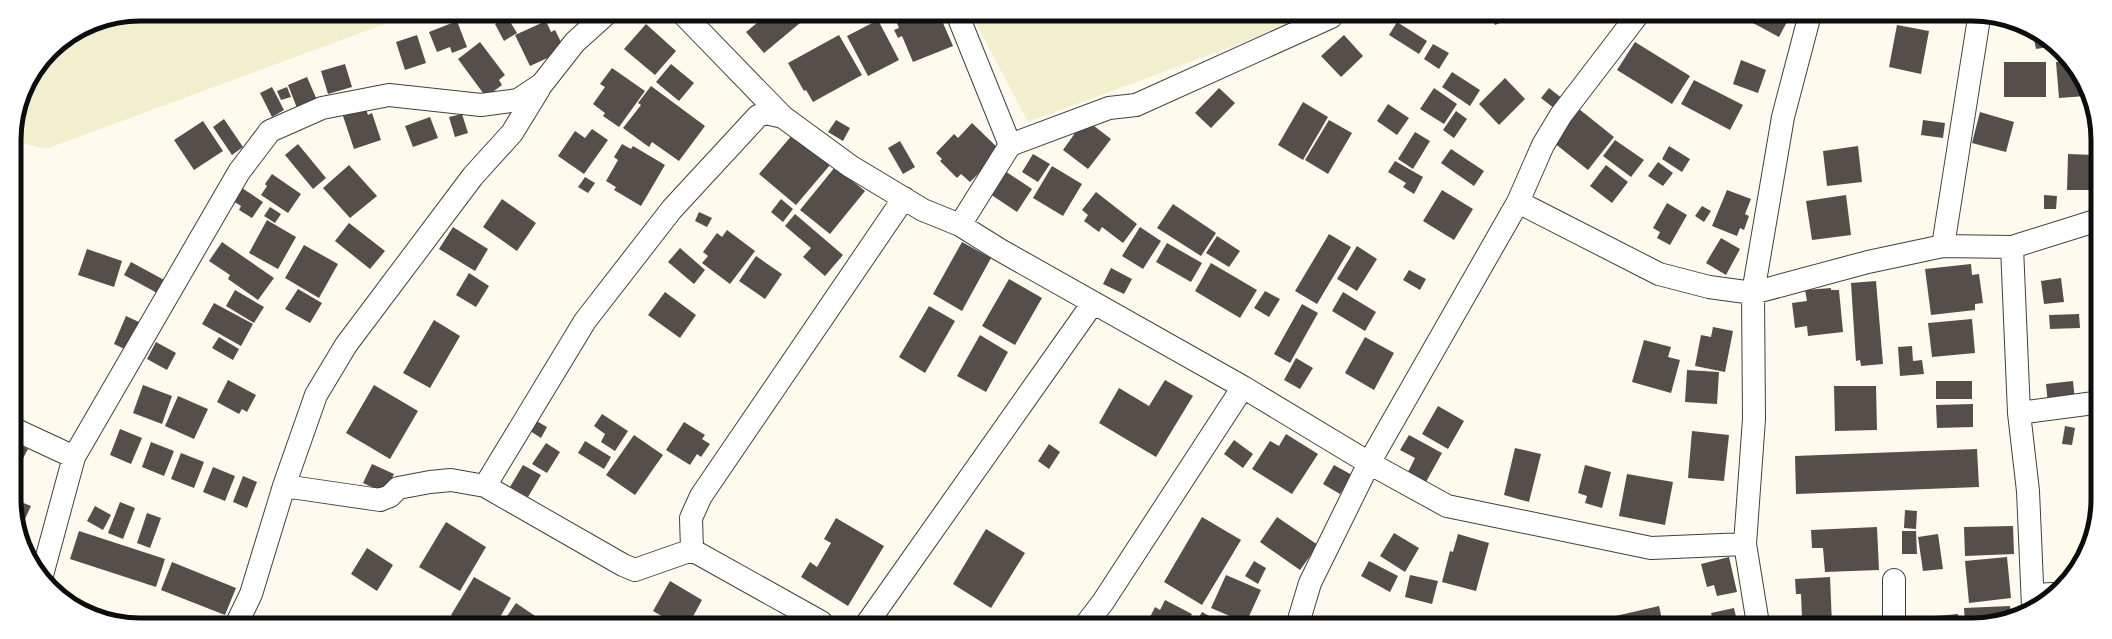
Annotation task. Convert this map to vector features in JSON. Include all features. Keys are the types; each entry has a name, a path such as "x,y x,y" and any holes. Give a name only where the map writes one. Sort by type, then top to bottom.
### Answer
{"street":[{"path":"239,618 251,594 284,486 316,395 346,344 473,176 512,134 542,84 575,42 598,21"},
{"path":"690,21 783,117 850,166 922,210 960,225 1093,303 1243,388 1369,463 1447,506 1537,526 1651,548 1745,544"},
{"path":"960,21 1010,146"},
{"path":"960,225 1010,146 1109,108 1136,105 1322,21"},
{"path":"1300,618 1310,583 1369,463 1518,202 1543,145 1562,115 1633,21"},
{"path":"1757,618 1745,544 1754,419 1752,294 1783,117 1808,21"},
{"path":"1943,246 1978,21"},
{"path":"44,568 74,457 239,172 270,131 322,108 389,94 481,105 518,100 542,84"},
{"path":"485,486 585,322 672,209 758,116 766,113 783,117"},
{"path":"692,550 692,518 701,496 904,198"},
{"path":"1518,202 1659,274 1709,287 1752,294 1868,262 1943,246 2012,247 2091,222"},
{"path":"2012,247 2019,413 2040,596"},
{"path":"871,618 1093,303"},
{"path":"1091,618 1103,602 1243,388"},
{"path":"2019,413 2091,403"},
{"path":"21,432 74,457"},
{"path":"284,486 380,500 390,496 398,488 430,482 451,480 485,486 623,565 635,570 692,550 814,618"},
{"path":"1894,580 1894,618"}],"shaded area":[{"path":"140,21 397,21 385,24 46,149 21,143 25,109 30,95 41,74 56,56 74,41 95,30 117,23"},
{"path":"975,21 1301,21 1028,122"}],"building":[{"path":"457,21 467,47 452,53 450,47 437,52 429,32"},
{"path":"500,21 510,21 517,33 504,41 495,24"},
{"path":"546,21 551,32 555,30 565,50 530,66 515,35"},
{"path":"756,21 798,21 800,23 764,53 746,32 757,23"},
{"path":"879,21 899,60 868,76 847,36"},
{"path":"896,21 942,21 953,46 913,62 902,36 898,38 894,30 899,28"},
{"path":"1494,21 1504,21 1495,25"},
{"path":"1754,21 1787,21 1779,37 1753,23"},
{"path":"1397,22 1427,41 1419,54 1389,35"},
{"path":"646,24 676,51 655,75 624,49"},
{"path":"1897,25 1929,31 1921,74 1889,67"},
{"path":"417,35 426,63 405,70 396,42"},
{"path":"839,35 862,75 813,102 806,90 804,91 788,63"},
{"path":"1344,35 1363,56 1341,77 1321,56"},
{"path":"2034,39 2046,47 2036,49"},
{"path":"480,42 505,75 499,80 502,85 486,97 458,59"},
{"path":"1635,42 1690,76 1672,104 1617,70"},
{"path":"1433,44 1449,53 1439,69 1424,59"},
{"path":"1741,60 1766,70 1758,93 1733,84"},
{"path":"2004,62 2046,62 2046,97 2004,97"},
{"path":"2056,62 2061,62 2071,74 2083,96 2059,98"},
{"path":"345,64 352,87 328,94 321,71"},
{"path":"671,64 694,83 679,101 656,82"},
{"path":"612,68 645,91 619,127 603,116 605,113 593,104 605,87 600,84"},
{"path":"1452,72 1480,90 1470,106 1442,87"},
{"path":"307,77 317,100 297,108 288,85"},
{"path":"1505,78 1525,99 1499,125 1479,104"},
{"path":"1694,80 1743,105 1730,130 1681,104"},
{"path":"651,86 705,126 679,161 652,142 649,147 623,128 641,105 638,103"},
{"path":"272,87 284,110 272,117 260,93"},
{"path":"287,87 291,97 281,100 277,91"},
{"path":"1219,88 1235,103 1211,128 1195,113"},
{"path":"1434,88 1457,104 1444,124 1420,109"},
{"path":"1549,88 1563,99 1555,109 1541,98"},
{"path":"1303,102 1328,117 1303,160 1278,145"},
{"path":"364,104 368,115 372,113 381,140 354,149 343,116 353,113"},
{"path":"1388,104 1409,118 1397,135 1377,121"},
{"path":"1579,109 1614,137 1588,170 1553,142"},
{"path":"1456,111 1467,119 1454,138 1443,130"},
{"path":"1980,112 2014,122 2006,152 1972,143"},
{"path":"462,114 468,133 455,137 449,117"},
{"path":"430,117 438,138 413,147 405,126"},
{"path":"224,119 243,147 232,155 213,127"},
{"path":"1085,119 1111,139 1088,169 1063,150"},
{"path":"836,120 850,128 843,141 828,132"},
{"path":"1329,120 1352,133 1328,174 1305,160"},
{"path":"1923,120 1945,123 1943,138 1921,135"},
{"path":"203,121 223,151 194,170 174,140"},
{"path":"972,123 1001,151 970,182 961,174 957,178 940,161 942,159 936,153 954,134 958,138"},
{"path":"592,129 608,140 584,174 558,156 575,131 585,138"},
{"path":"1415,132 1430,141 1413,169 1398,159"},
{"path":"793,134 830,165 796,205 759,174"},
{"path":"1615,140 1644,160 1631,177 1603,156"},
{"path":"900,141 915,167 903,174 888,148"},
{"path":"298,144 326,178 313,189 285,155"},
{"path":"622,144 631,149 633,146 665,165 641,206 614,190 616,187 606,181 618,160 614,157"},
{"path":"1669,146 1690,159 1682,172 1662,159"},
{"path":"1858,146 1862,182 1827,186 1823,151"},
{"path":"1451,149 1484,171 1474,186 1441,163"},
{"path":"1033,154 1050,164 1038,182 1022,172"},
{"path":"2068,154 2091,155 2091,190 2067,190"},
{"path":"1395,161 1423,177 1414,194 1403,187 1406,183 1388,172"},
{"path":"1658,162 1673,173 1663,186 1648,176"},
{"path":"349,165 377,196 350,218 323,188"},
{"path":"1606,165 1628,182 1612,203 1590,186"},
{"path":"1052,166 1082,184 1063,216 1033,198"},
{"path":"835,167 865,191 830,234 800,210"},
{"path":"1005,171 1032,189 1017,212 990,194"},
{"path":"272,174 301,194 288,213 261,195 267,186 265,184"},
{"path":"585,177 595,183 588,193 578,187"},
{"path":"242,188 263,202 252,218 239,210 241,206 233,201"},
{"path":"1442,190 1473,209 1454,240 1423,221"},
{"path":"1727,190 1751,199 1745,214 1749,216 1744,230 1740,228 1737,236 1712,226"},
{"path":"1096,192 1137,224 1123,243 1102,227 1099,232 1084,221 1088,215 1082,210"},
{"path":"1846,195 1851,235 1812,240 1806,201"},
{"path":"2044,195 2057,196 2056,209 2044,209"},
{"path":"502,199 536,223 517,251 483,227"},
{"path":"781,199 793,209 783,222 771,212"},
{"path":"1667,203 1687,215 1670,245 1657,238 1660,232 1653,228"},
{"path":"1173,204 1216,233 1201,256 1157,228"},
{"path":"1702,206 1711,211 1704,222 1695,216"},
{"path":"270,207 281,214 275,223 264,216"},
{"path":"699,212 712,218 707,227 695,221"},
{"path":"795,214 843,255 825,276 803,257 811,248 785,226"},
{"path":"267,220 296,237 278,269 249,253"},
{"path":"349,223 385,251 370,269 335,241"},
{"path":"453,227 488,249 475,271 439,249"},
{"path":"1140,227 1161,241 1143,269 1122,256"},
{"path":"727,230 755,251 730,284 702,263 708,256 703,252 717,233 722,237"},
{"path":"1329,234 1351,247 1317,304 1295,291"},
{"path":"1217,236 1240,251 1229,267 1206,253"},
{"path":"1721,238 1740,249 1726,275 1706,263"},
{"path":"222,242 274,278 258,300 228,279 230,275 209,261"},
{"path":"962,242 991,258 962,311 933,294"},
{"path":"1167,243 1202,263 1191,282 1156,262"},
{"path":"304,245 338,264 319,298 285,278"},
{"path":"1357,246 1377,259 1357,291 1337,279"},
{"path":"680,248 705,270 694,284 668,262"},
{"path":"87,249 122,261 114,287 78,275"},
{"path":"756,256 782,274 765,299 739,281"},
{"path":"131,262 166,281 159,294 124,275"},
{"path":"1211,263 1257,290 1240,318 1195,291"},
{"path":"1971,264 1972,275 1979,274 1983,303 1975,304 1975,310 1931,315 1925,269"},
{"path":"1111,268 1132,279 1124,294 1103,284"},
{"path":"1409,270 1426,279 1420,290 1403,280"},
{"path":"469,273 489,286 476,307 456,295"},
{"path":"2061,278 2064,302 2044,304 2041,281"},
{"path":"1009,279 1042,298 1015,345 982,326"},
{"path":"1876,281 1883,364 1861,366 1860,360 1856,361 1851,283"},
{"path":"1831,288 1831,290 1839,290 1843,332 1808,336 1807,326 1795,328 1792,303 1807,301 1805,290"},
{"path":"298,289 322,303 310,323 285,309"},
{"path":"235,290 264,307 254,323 226,306"},
{"path":"1265,291 1280,299 1269,317 1254,308"},
{"path":"665,292 696,315 680,338 648,315"},
{"path":"1343,292 1376,312 1365,331 1332,311"},
{"path":"214,303 253,324 241,346 202,324"},
{"path":"1302,304 1318,313 1290,363 1274,354"},
{"path":"929,306 955,321 925,373 899,357"},
{"path":"2079,314 2080,328 2050,329 2049,315"},
{"path":"126,316 141,323 129,351 114,344"},
{"path":"1972,319 1975,353 1932,357 1928,323"},
{"path":"434,320 460,336 430,388 403,373"},
{"path":"1713,327 1733,331 1725,372 1695,366 1701,335 1711,337"},
{"path":"980,335 1008,352 986,392 957,376"},
{"path":"219,337 239,349 233,360 212,348"},
{"path":"1365,337 1394,353 1374,390 1345,373"},
{"path":"1644,340 1671,347 1668,357 1680,360 1671,393 1632,382"},
{"path":"156,342 176,353 167,370 147,359"},
{"path":"1912,346 1913,361 1922,360 1924,374 1900,376 1898,347"},
{"path":"1296,358 1313,368 1300,389 1284,380"},
{"path":"1687,370 1719,372 1717,404 1685,402"},
{"path":"228,380 256,395 247,412 242,409 239,414 217,402"},
{"path":"1165,380 1193,396 1156,457 1099,423 1119,388 1149,406"},
{"path":"1936,381 1972,381 1972,399 1936,399"},
{"path":"2073,381 2075,401 2048,404 2046,384"},
{"path":"143,385 172,396 162,424 133,413"},
{"path":"374,385 418,411 390,459 346,433"},
{"path":"1834,386 1876,386 1877,430 1835,431"},
{"path":"178,396 208,409 194,439 165,426"},
{"path":"1973,404 1973,427 1937,428 1936,405"},
{"path":"1438,406 1464,421 1448,449 1422,434"},
{"path":"602,414 628,431 615,451 601,442 605,434 594,426"},
{"path":"533,419 547,427 541,438 527,429"},
{"path":"684,422 705,435 702,439 710,444 701,457 697,454 690,465 666,450"},
{"path":"2065,426 2075,428 2072,445 2062,444"},
{"path":"120,429 142,438 131,464 110,455"},
{"path":"1692,431 1729,435 1724,481 1688,478"},
{"path":"1286,434 1318,454 1292,494 1252,469 1270,441 1279,446"},
{"path":"634,435 663,455 635,495 606,475"},
{"path":"1409,435 1442,453 1426,482 1408,472 1415,458 1400,450"},
{"path":"1234,440 1253,454 1243,468 1224,454"},
{"path":"585,441 611,457 604,469 578,453"},
{"path":"151,442 174,451 164,476 142,467"},
{"path":"546,443 560,452 547,473 532,464"},
{"path":"1049,444 1060,452 1049,469 1038,461"},
{"path":"21,446 28,449 21,462"},
{"path":"1515,448 1541,454 1529,502 1504,495"},
{"path":"1977,449 1979,487 1796,494 1795,456"},
{"path":"181,453 204,462 194,488 171,479"},
{"path":"372,464 394,474 385,493 363,483"},
{"path":"523,465 541,475 528,497 510,487"},
{"path":"1334,465 1352,475 1340,494 1323,484"},
{"path":"1585,465 1611,472 1602,508 1585,503 1587,496 1578,493"},
{"path":"213,467 235,476 225,501 203,492"},
{"path":"1627,474 1673,482 1665,525 1619,516"},
{"path":"243,476 257,482 247,508 233,502"},
{"path":"21,502 31,506 23,523"},
{"path":"120,502 135,508 123,539 108,533"},
{"path":"95,506 111,515 103,530 87,521"},
{"path":"1905,510 1917,511 1916,529 1904,528"},
{"path":"147,513 161,518 150,548 137,543"},
{"path":"1202,517 1241,540 1202,605 1164,582"},
{"path":"1277,517 1318,545 1300,570 1260,542"},
{"path":"836,518 884,546 848,606 801,577 810,562 817,567 831,543 824,539"},
{"path":"446,522 486,547 460,591 419,567"},
{"path":"2013,526 2014,554 1965,556 1964,527"},
{"path":"1877,527 1879,570 1825,572 1823,548 1812,548 1811,530"},
{"path":"986,529 1025,553 991,608 953,584"},
{"path":"79,531 165,559 156,587 70,559"},
{"path":"1902,531 1916,531 1917,554 1902,554"},
{"path":"1394,533 1419,548 1405,572 1380,556"},
{"path":"1458,534 1489,543 1476,591 1442,582 1450,551 1453,552"},
{"path":"1938,534 1943,569 1923,571 1918,537"},
{"path":"367,548 393,565 377,591 351,574"},
{"path":"1729,557 1737,592 1717,596 1714,585 1707,587 1701,564"},
{"path":"2007,557 2011,598 1969,603 1965,561"},
{"path":"1254,561 1266,568 1258,584 1245,576"},
{"path":"1369,561 1398,576 1390,592 1361,576"},
{"path":"172,562 236,588 225,615 161,590"},
{"path":"1226,575 1261,590 1248,618 1234,618 1211,608"},
{"path":"1410,575 1438,581 1432,604 1405,597"},
{"path":"474,577 511,598 500,618 456,618 451,615"},
{"path":"1830,577 1832,618 1802,618 1801,594 1796,594 1795,579"},
{"path":"670,581 702,600 692,618 665,618 653,611"},
{"path":"1165,600 1192,614 1190,618 1150,618 1155,607 1160,610"},
{"path":"516,603 538,618 506,618"},
{"path":"1659,606 1662,618 1607,618"},
{"path":"2010,606 2010,612 1995,616 1965,618 1964,608"},
{"path":"1734,608 1736,618 1712,618 1711,613"},
{"path":"1202,612 1213,618 1199,618"},
{"path":"1958,614 1958,618 1924,618"}]}
